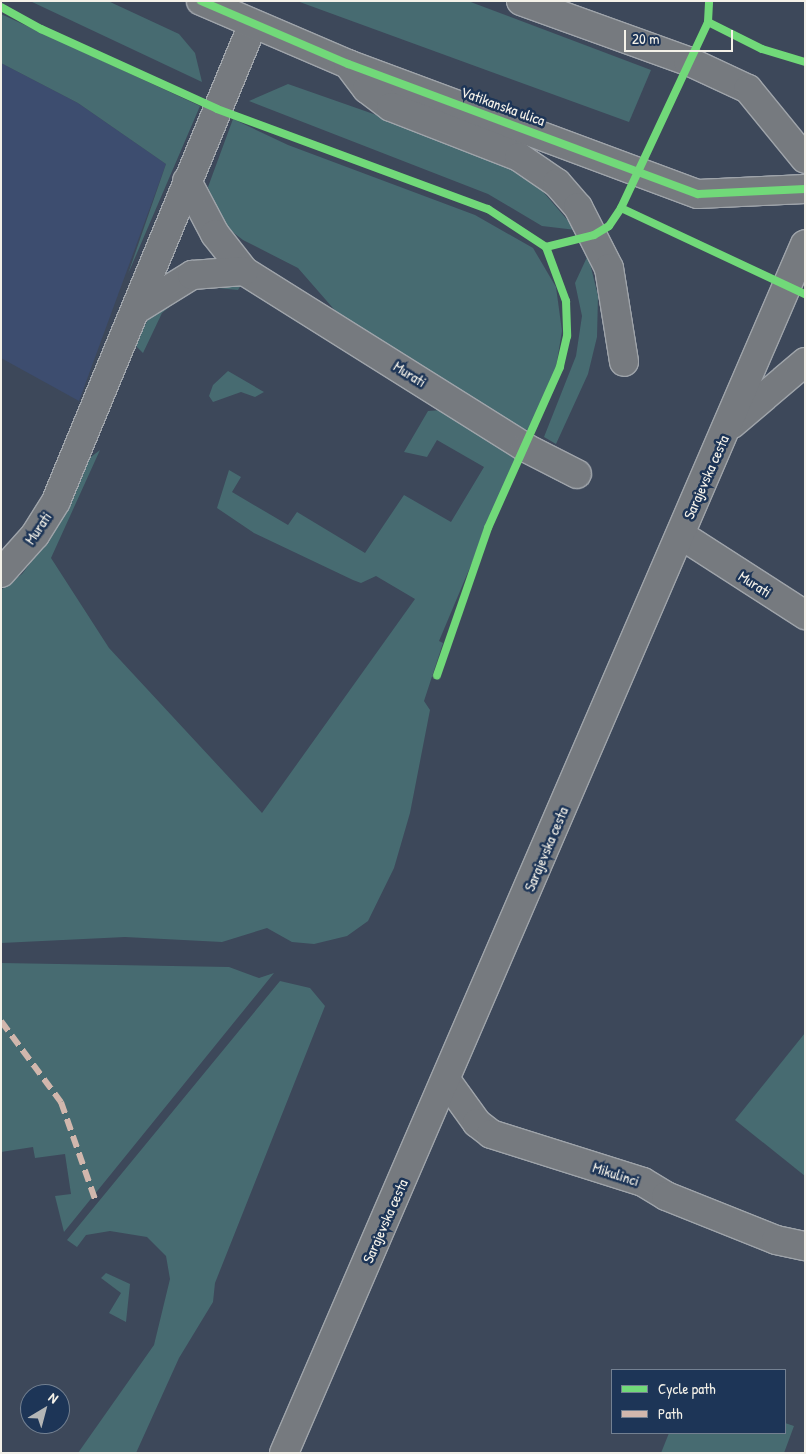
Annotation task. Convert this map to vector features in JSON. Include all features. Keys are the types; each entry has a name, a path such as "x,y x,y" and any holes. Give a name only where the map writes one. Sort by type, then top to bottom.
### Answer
{"street":[{"name":"Vatikanska ulica","path":"201,1 348,64 698,194 805,189"},
{"path":"521,1 688,61 748,89 805,159"},
{"name":"Murati","path":"1,574 35,535 56,501 253,24"},
{"path":"348,64 367,89 391,107 519,157 557,183 578,206 608,268 624,362"},
{"name":"Murati","path":"187,181 215,234 244,271 526,448 577,474"},
{"name":"Sarajevska cesta","path":"284,1453 728,427 805,244"},
{"path":"136,310 192,274 244,271"},
{"path":"728,427 805,362"},
{"name":"Murati","path":"681,535 805,615"},
{"name":"Mikulinci","path":"446,1080 477,1123 491,1134 643,1182 776,1240 805,1246"}],"shaded area":[{"path":"1,63 78,103 166,164 79,401 1,358"}],"green space":[{"path":"30,1 108,1 179,34 195,53 202,82"},
{"path":"297,1 468,1 651,70 629,122"},
{"path":"1,14 200,106 128,274 166,164 78,103 1,63"},
{"path":"288,84 479,151 533,180 576,230 542,226 488,194 249,101"},
{"path":"233,119 288,145 475,215 533,248 556,287 562,331 556,367 530,430 515,428 339,315 298,268 243,240 222,224 208,187"},
{"path":"588,255 598,296 597,337 588,374 556,444 544,437 576,356 582,316 575,283"},
{"path":"241,285 238,290 208,287 189,291 162,313 143,353 134,344 153,311 187,287"},
{"path":"228,371 264,392 255,397 241,392 213,402 209,396 213,385"},
{"path":"442,410 516,458 439,641 443,643 424,701 430,710 410,813 394,868 368,921 347,936 314,944 292,942 267,928 222,942 125,937 1,943 1,590 22,574 48,540 87,460 100,450 51,558 109,648 262,813 415,599 376,576 361,583 353,580 254,533 217,508 229,470 241,477 232,492 288,525 297,512 365,553 404,495 451,522 484,467 437,440 427,457 404,452 428,411"},
{"path":"1,963 229,967 259,978 274,973 64,1232 55,1196 71,1194 65,1154 35,1158 33,1147 1,1152"},
{"path":"280,981 310,988 325,1006 215,1283 213,1302 179,1358 136,1453 78,1453 154,1345 170,1279 166,1256 147,1237 110,1231 86,1235 77,1247 67,1240"},
{"path":"805,1033 805,1176 735,1120"},
{"path":"106,1273 130,1284 126,1322 109,1313 121,1293 101,1278"},
{"path":"786,1423 794,1426 784,1453 661,1453 669,1434 786,1434"}],"marked path":[{"path":"1,1021 61,1102 95,1199"}],"cycle path":[{"path":"201,1 348,64 698,194 805,189"},
{"path":"546,247 594,235 609,226 621,208 708,22 709,1"},
{"path":"1,7 41,29 217,109 488,209 546,247 566,301 567,336 560,367 488,528 437,675"},
{"path":"708,22 762,49 805,62"},
{"path":"621,208 805,294"}]}
